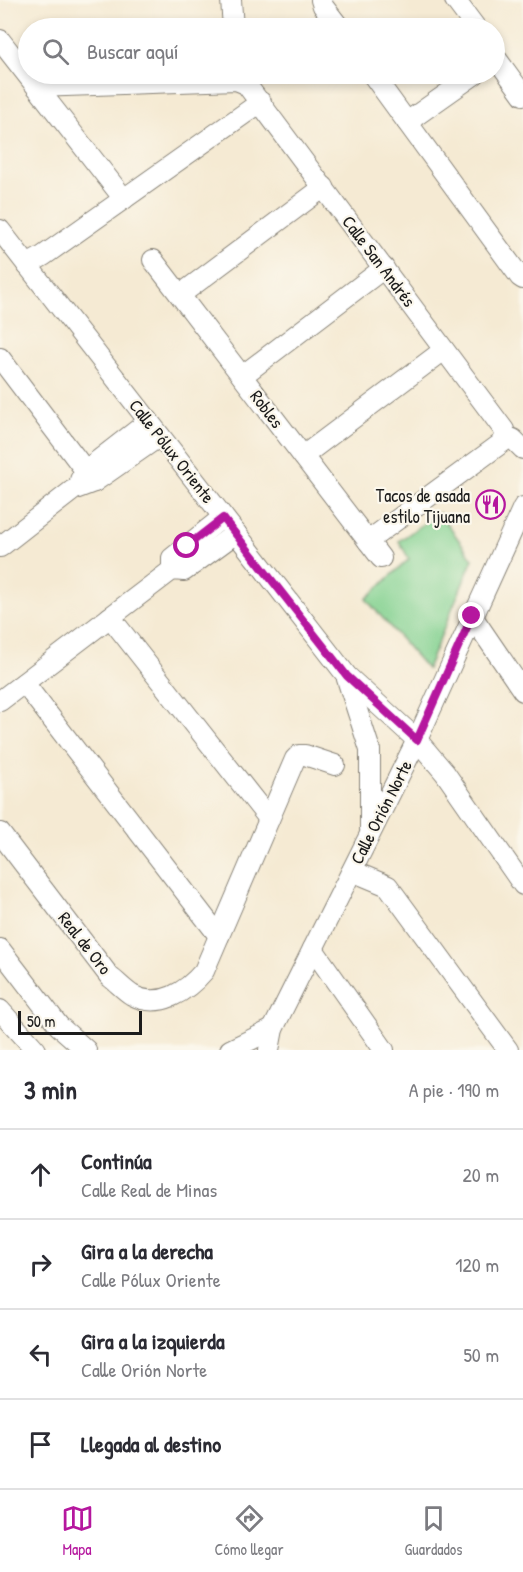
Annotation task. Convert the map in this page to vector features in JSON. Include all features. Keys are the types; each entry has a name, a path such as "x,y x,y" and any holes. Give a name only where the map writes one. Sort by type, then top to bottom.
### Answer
{"street":[{"path":"231,0 232,18"},
{"path":"321,0 332,18"},
{"path":"455,0 468,18"},
{"path":"0,40 18,63"},
{"path":"505,71 523,95"},
{"path":"35,84 123,199"},
{"path":"37,87 97,84"},
{"name":"Calle San Andrés","path":"246,84 504,430 504,439 523,463"},
{"path":"379,84 523,279"},
{"path":"407,122 461,84"},
{"path":"0,253 27,265 261,102"},
{"path":"180,295 324,187"},
{"name":"Calle Pólux Oriente","path":"0,230 347,676 417,740 445,773 523,885"},
{"name":"Robles","path":"153,260 381,558"},
{"path":"242,376 384,268"},
{"path":"303,456 444,350"},
{"path":"0,358 90,476"},
{"path":"1,544 154,428"},
{"path":"368,541 504,439"},
{"name":"Calle San Andrés","path":"504,439 513,439 523,449"},
{"name":"Calle Orión Norte","path":"269,1050 273,1029 417,740 523,507"},
{"path":"172,570 172,558 223,518"},
{"path":"0,701 172,570 184,571 236,533"},
{"path":"472,616 523,691"},
{"path":"110,617 269,819"},
{"path":"347,676 370,750 370,834"},
{"path":"24,683 219,936"},
{"name":"Real de Oro","path":"0,833 110,977 133,995 149,1000 164,999 181,993 204,971 295,759 299,755 305,755 335,765"},
{"path":"352,871 388,886 508,1050"},
{"path":"313,948 384,1050"},
{"path":"0,949 59,1026 86,1050"},
{"path":"0,1010 36,1050"},
{"path":"230,1050 273,1029"},
{"path":"258,1050 273,1029"}],"green space":[{"path":"439,513 473,559 427,669 366,599 409,559 399,541"}],"place":[{"name":"Tacos de asada estilo Tijuana","path":"491,505"}],"route":[{"path":"187,546 223,518 347,676 417,740 472,616"}]}
